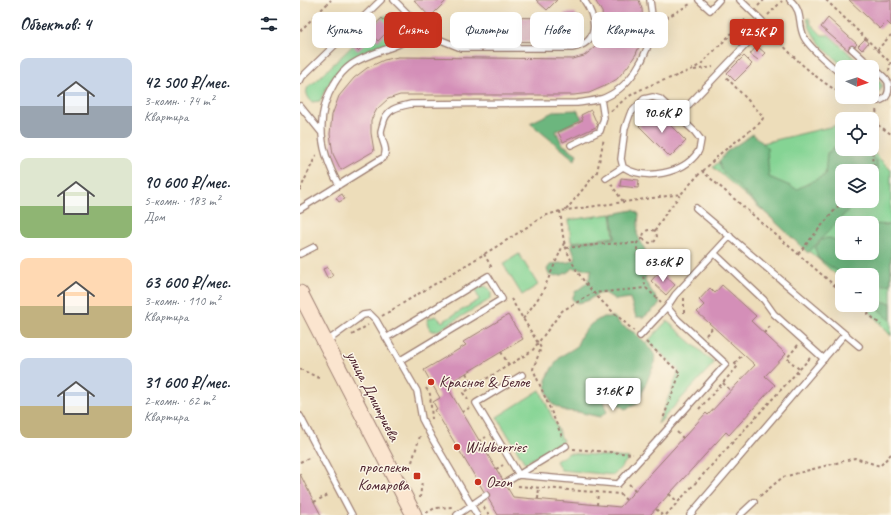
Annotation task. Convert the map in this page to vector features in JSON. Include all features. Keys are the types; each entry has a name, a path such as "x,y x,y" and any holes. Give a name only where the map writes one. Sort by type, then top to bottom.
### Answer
{"main road":[{"name":"улица Дмитриева","path":"300,293 325,342 420,509"}],"lane":[{"path":"300,81 302,77 381,0"},
{"path":"394,0 406,12"},
{"path":"442,40 461,48 572,48 581,46 588,42 593,34 594,25 590,8 584,0"},
{"path":"650,0 652,12"},
{"path":"699,0 710,10 719,0"},
{"path":"678,116 722,72 758,32 762,21 740,0"},
{"path":"790,0 796,6 800,14 801,27 804,37 810,45 835,68"},
{"path":"339,185 328,162 321,132 322,114 327,96 337,79 351,65 380,50 387,48"},
{"path":"300,209 384,157 386,152 381,132 383,121 388,112 396,107 410,104 577,103 601,99 616,92 631,77 647,48"},
{"path":"852,49 864,60"},
{"path":"879,74 888,82 890,90 888,97 879,102"},
{"path":"653,97 660,99 678,116 695,132 701,140 699,152 686,164 667,172 652,175 630,171 623,167 621,159 625,128 630,114 644,99 653,97"},
{"path":"571,145 600,131 604,118 601,99"},
{"path":"300,106 321,132"},
{"path":"606,178 623,167"},
{"path":"696,208 859,346"},
{"path":"640,336 730,236"},
{"path":"300,254 314,247"},
{"path":"714,253 764,300 774,314 824,359"},
{"path":"386,338 488,276 502,299 399,361"},
{"path":"516,476 618,484 726,364 678,320 667,307"},
{"path":"325,342 363,315 370,314 376,320 417,391 424,423 477,515"},
{"path":"690,515 845,334"},
{"path":"516,476 476,403 522,375"},
{"path":"300,416 352,515"},
{"path":"505,483 566,446"},
{"path":"460,513 486,495"},
{"path":"740,515 754,502"}],"path":[{"path":"300,31 331,0"},
{"path":"668,17 696,0"},
{"path":"693,70 701,64 764,0"},
{"path":"783,0 762,21 788,52 820,80 835,90"},
{"path":"826,0 890,62 891,60"},
{"path":"877,50 891,35"},
{"path":"610,111 624,99 639,90 708,66 726,67"},
{"path":"643,238 646,242 651,243 656,241 657,236 655,231 680,194 721,153 761,122 763,118 762,115 722,72"},
{"path":"879,126 891,134"},
{"path":"566,211 597,172 604,137"},
{"path":"300,190 323,139"},
{"path":"702,171 835,286"},
{"path":"606,178 624,203"},
{"path":"350,337 544,216 560,211 680,194"},
{"path":"798,254 836,208"},
{"path":"560,211 566,248 582,278 593,293 680,373 662,421"},
{"path":"566,248 611,243 637,243 643,238 643,234 646,230 651,229 655,231"},
{"path":"523,319 531,310 542,292 565,242"},
{"path":"637,243 637,253 646,288 667,307"},
{"path":"469,402 463,393 532,351 562,311 593,293 646,288"},
{"path":"686,293 684,298 684,313 686,317"},
{"path":"866,312 881,325"},
{"path":"705,336 713,327"},
{"path":"764,333 769,328"},
{"path":"794,340 803,348"},
{"path":"537,343 541,348 533,369 567,448 643,456"},
{"path":"799,345 787,358 800,370"},
{"path":"501,352 509,365"},
{"path":"666,515 800,370 812,356 808,352"},
{"path":"735,363 743,354"},
{"path":"300,368 319,378"},
{"path":"466,373 473,386"},
{"path":"723,383 731,391"},
{"path":"430,394 432,421"},
{"path":"462,412 467,409"},
{"path":"412,462 424,423"},
{"path":"677,432 683,438"},
{"path":"479,441 484,438"},
{"path":"754,502 783,477 855,458 880,466 891,454"},
{"path":"300,462 311,457"},
{"path":"496,469 501,466"},
{"path":"516,476 519,485 620,494 626,500"},
{"path":"420,509 422,481"},
{"path":"538,499 539,487"},
{"path":"597,505 598,492"},
{"path":"314,502 330,494"},
{"path":"669,494 678,502"},
{"path":"435,508 459,506 460,513"},
{"path":"656,509 662,515"}],"green space":[{"path":"384,16 384,44 376,47 376,23"},
{"path":"809,18 811,24 822,35 829,35 856,60 837,60 817,40 809,27 807,19"},
{"path":"350,48 372,48 354,57 338,71 326,88 320,101 312,102 309,99 307,90 309,86"},
{"path":"879,81 882,85 879,91"},
{"path":"577,110 582,119 556,131 562,144 577,154 575,160 530,123 555,111"},
{"path":"835,126 835,156 877,156 891,170 891,336 870,312 879,312 879,268 835,268 835,274 713,167 734,150"},
{"path":"753,134 767,147 769,177 797,189 825,175 827,153 835,148 835,156 871,156 877,161 877,164 835,164 835,208 850,208 843,216 835,216 835,224 808,253 721,170 719,162 726,152"},
{"path":"633,210 639,214 637,234 647,254 645,281 660,304 644,317 636,317 630,298 616,300 605,293 598,294 587,301 577,303 572,299 575,292 587,283 592,270 573,268 565,274 557,276 549,275 547,269 551,264 569,262 576,259 571,246 573,243 615,238 612,214"},
{"path":"611,214 614,237 571,242 569,220"},
{"path":"879,224 891,225 891,284 879,286 879,268 835,268 835,270 818,258 815,248 825,238 835,240 835,260 879,260"},
{"path":"519,254 538,285 522,295 503,264"},
{"path":"483,286 487,287 491,292 489,300 437,331 430,329 427,323 429,318 436,316 442,322 479,300 476,291"},
{"path":"885,302 891,303 891,321 879,310 879,304"},
{"path":"603,317 614,317 621,325 635,333 647,344 655,355 654,365 637,404 625,409 607,396 603,400 607,412 600,417 578,412 565,411 552,404 547,393 546,380 552,368 561,356 576,347 582,334 591,324"},
{"path":"667,321 714,363 658,424 679,370 648,341"},
{"path":"540,390 563,441 525,463 497,417"},
{"path":"569,453 629,458 614,475 561,470 556,461"}],"building":[{"path":"414,0 447,0 435,12 425,12"},
{"path":"536,0 557,0 547,10"},
{"path":"595,0 639,0 642,12 602,12"},
{"path":"849,0 891,0 891,26 887,22 880,29"},
{"path":"382,18 384,20 384,35 378,41 376,39 376,24"},
{"path":"522,18 530,18 530,42 522,42"},
{"path":"828,18 857,44 850,52 821,27"},
{"path":"865,39 868,43 862,50 858,46"},
{"path":"757,46 765,53 758,60 750,54"},
{"path":"594,48 638,48 628,66 617,79 589,93 574,95 400,95 388,99 377,109 371,120 371,133 374,151 341,170 333,154 330,134 332,115 339,96 354,78 367,68 384,60 398,57 573,59 584,56"},
{"path":"744,56 752,64 735,81 727,73"},
{"path":"591,110 598,126 563,142 558,132 583,120 581,115"},
{"path":"655,110 686,141 670,157 639,126"},
{"path":"621,178 639,180 638,188 620,186"},
{"path":"342,194 345,199 339,202 336,198"},
{"path":"328,267 333,276 328,279 323,269"},
{"path":"660,271 675,285 666,295 651,281"},
{"path":"722,285 756,316 751,321 786,354 765,376 775,385 729,435 726,432 650,515 498,515 435,410 437,409 433,402 440,398 424,370 466,345 463,342 508,315 523,339 446,385 513,497 620,507 706,413 708,415 755,365 697,312 704,305 699,300 710,288 715,293"},
{"path":"300,474 314,502 321,515 300,515"}],"place":[{"name":"Красное & Белое","path":"431,382"},
{"name":"Wildberries","path":"457,447"},
{"name":"проспект Комарова","path":"417,476"},
{"name":"Ozon","path":"478,482"}]}
